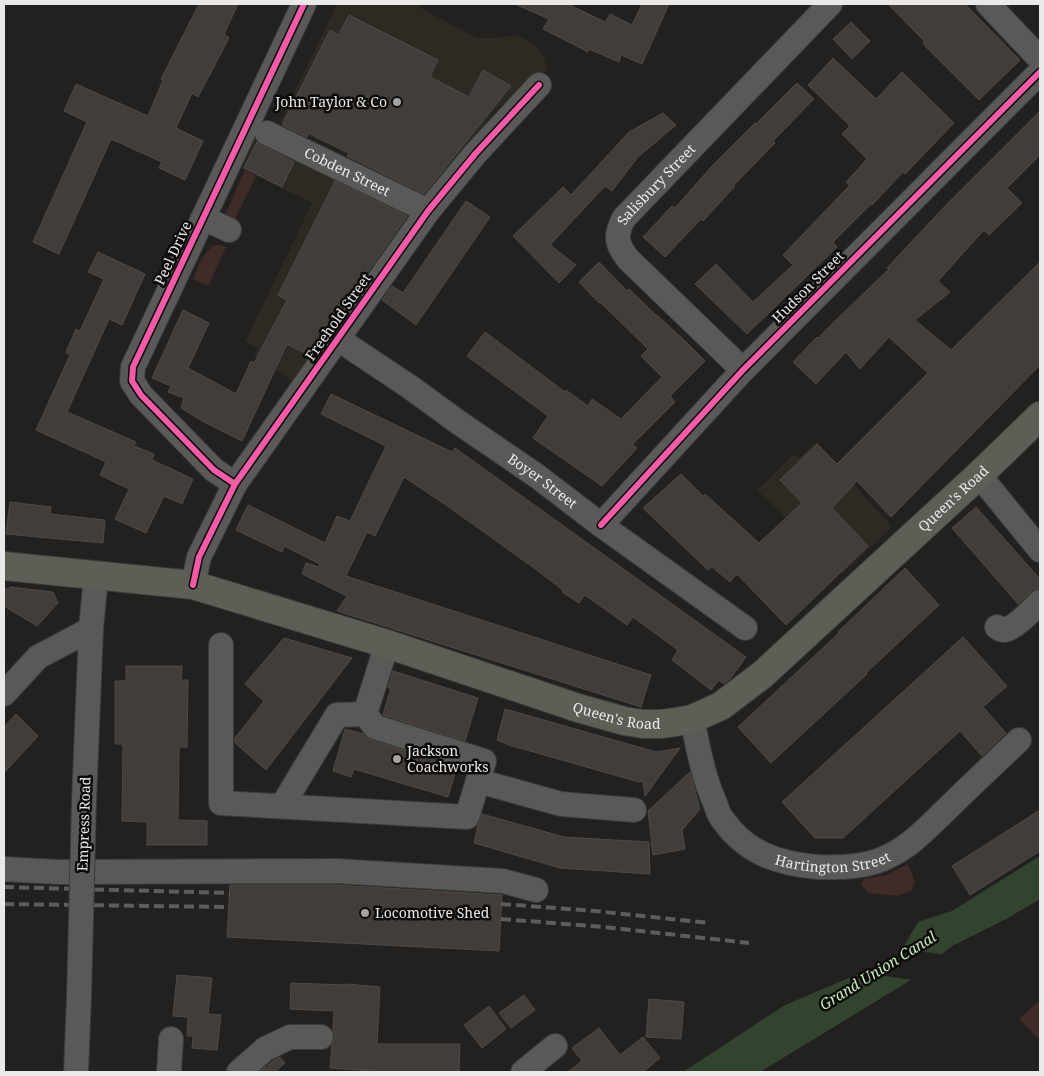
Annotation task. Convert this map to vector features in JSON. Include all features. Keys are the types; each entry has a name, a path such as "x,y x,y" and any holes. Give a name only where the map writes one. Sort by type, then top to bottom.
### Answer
{"main road":[{"name":"Queen's Road","path":"4,566 193,585 387,644 578,708 624,721 661,724 692,719 721,706 762,675 1040,416"}],"street":[{"name":"Peel Drive","path":"235,484 214,470 142,395 132,381 133,368 304,4"},
{"name":"Salisbury Street","path":"743,370 628,258 621,250 618,240 618,229 624,218 830,4"},
{"path":"992,5 1040,59"},
{"name":"Hudson Street","path":"600,526 743,370 1040,72"},
{"name":"Freehold Street","path":"193,585 199,557 235,484 428,210 476,153 539,85"},
{"name":"Cobden Street","path":"267,133 428,210"},
{"path":"203,218 229,230"},
{"name":"Boyer Street","path":"338,339 537,476 600,526 745,628"},
{"path":"978,475 1040,550"},
{"name":"Empress Road","path":"76,1072 84,801 91,629 96,576"},
{"path":"997,627 1000,630 1006,630 1012,627 1040,602"},
{"path":"4,694 38,656 91,629"},
{"path":"365,714 387,644"},
{"path":"221,645 221,803 467,817 484,761 374,726 365,714"},
{"path":"282,806 337,715 365,714"},
{"name":"Hartington Street","path":"692,719 711,794 722,819 741,841 761,854 782,861 799,865 826,867 862,865 888,857 914,841 1019,740"},
{"path":"478,781 561,804 634,810"},
{"path":"4,870 58,872 336,871 503,881 536,890"},
{"path":"239,1072 264,1049 290,1037 321,1037"},
{"path":"169,1072 171,1039"},
{"path":"524,1072 555,1046"}],"shaded area":[{"name":"John Taylor & Co","path":"337,4 413,4 477,38 497,38 516,35 532,42 542,54 548,69 531,80 496,109 429,193 280,122"},
{"path":"256,137 414,217 295,383 255,355 258,348 245,342 312,203 242,168"},
{"path":"245,170 256,176 231,227 225,215"},
{"path":"215,245 226,247 208,286 193,279 204,255"},
{"path":"817,442 892,527 842,574 757,490 794,454 799,458"},
{"path":"908,864 915,882 912,890 898,896 869,893 861,885 864,879 886,875"},
{"path":"1040,1000 1040,1040 1019,1019"}],"water":[{"name":"Grand Union Canal","path":"1040,856 1040,899 1008,918 952,946 906,983 760,1072 683,1072 785,1005 861,973 905,944 918,922 952,911"}],"pier":[{"path":"896,947 945,955 913,980 857,972"}],"building":[{"path":"199,4 238,4 224,34 229,38 198,97 192,93 176,128 203,141 185,180 159,168 162,162 111,139 59,254 33,242 87,122 64,111 76,84 148,116 163,80 161,79"},
{"path":"515,4 568,4 605,22 610,14 632,25 642,4 669,4 642,64 621,55 619,62 589,49 588,52 543,29 549,19"},
{"path":"888,4 965,4 1020,60 979,100 926,47 923,43 925,42"},
{"name":"John Taylor & Co","path":"349,15 438,60 430,77 469,97 483,70 511,86 424,194 347,156 349,153 308,133 307,137 282,125 330,30 339,35"},
{"path":"851,22 870,41 852,59 833,39"},
{"path":"833,58 876,99 902,72 954,123 905,174 903,172 833,242 837,247 747,334 695,284 716,264 753,302 793,265 783,255 850,185 846,182 867,159 842,134 850,126 808,85"},
{"path":"797,83 814,99 773,141 775,143 734,185 703,221 701,219 665,257 643,237 672,206 675,208 712,166"},
{"path":"1040,111 1040,155 1007,188 1022,203 989,235 984,230 938,281 950,292 915,320 951,350 1040,262 1040,365 891,517 857,481 832,508 868,546 786,625 737,574 730,582 712,567 708,570 643,508 681,474 703,496 705,494 759,543 802,503 780,480 817,444 837,464 928,373 889,337 860,369 846,352 816,384 793,362 889,269 887,268 947,204"},
{"path":"663,113 676,125 638,157 612,191 605,186 550,245 576,265 559,283 513,236 563,187 571,195 629,132"},
{"path":"257,142 294,162 282,187 244,168"},
{"path":"335,181 407,216 309,355 287,344 242,441 181,408 184,398 168,392 171,386 152,378 183,310 209,323 188,368 236,394 251,361 254,363 287,300 278,295"},
{"path":"466,201 490,217 416,325 382,300 392,286 403,293"},
{"path":"98,252 145,274 122,325 109,319 67,412 136,442 134,446 154,454 152,460 193,479 182,504 164,496 146,533 115,519 129,489 100,475 106,462 36,430 70,355 66,352 76,329 80,331 104,279 88,272"},
{"path":"599,262 627,291 629,289 705,361 670,396 675,402 632,445 637,448 602,486 533,438 548,416 467,356 485,332 565,392 566,390 588,406 592,399 621,419 662,377 641,356 648,349 579,282"},
{"path":"331,394 452,452 455,448 746,657 730,679 724,684 719,680 711,690 672,660 678,650 633,617 627,625 585,595 579,603 562,592 563,590 534,568 404,477 375,536 367,532 346,576 651,675 641,707 337,611 347,596 302,574 306,563 319,567 320,564 284,546 282,552 236,530 248,505 325,543 337,516 350,521 386,446 321,414"},
{"path":"10,502 51,507 50,514 105,520 103,543 6,534"},
{"path":"976,507 1040,579 1040,589 1031,592 1018,604 952,528"},
{"path":"905,568 939,605 771,763 738,727 839,633"},
{"path":"10,587 53,592 58,603 37,626 4,606 4,589 9,589"},
{"path":"963,637 1007,686 983,707 1006,733 982,756 960,731 843,838 815,838 782,802"},
{"path":"284,638 352,658 266,770 235,743 235,738 264,701 245,684"},
{"path":"126,666 182,666 181,680 188,680 187,747 179,747 178,820 207,821 207,845 147,845 147,822 122,821 123,744 115,744 115,681 126,681"},
{"path":"393,671 478,698 465,741 383,715 391,688 388,688"},
{"path":"505,709 656,752 680,748 645,796 643,781 639,782 497,740"},
{"path":"16,714 38,736 4,773 4,727"},
{"path":"345,729 363,734 371,740 457,767 448,797 354,769 351,777 333,771"},
{"path":"690,772 700,809 682,830 685,849 653,855 648,811"},
{"path":"1040,810 1040,851 970,895 952,866"},
{"path":"482,814 564,837 649,842 650,874 560,868 474,843"},
{"name":"Locomotive Shed","path":"230,885 336,885 502,895 499,951 227,937"},
{"path":"177,975 212,978 208,1014 221,1015 217,1050 192,1048 193,1036 187,1036 188,1017 173,1016"},
{"path":"291,983 347,984 380,987 377,1044 460,1044 459,1072 387,1072 330,1068 332,1045 335,1037 333,1030 334,1011 290,1009"},
{"path":"524,995 535,1010 511,1028 499,1013"},
{"path":"649,999 684,1002 681,1039 646,1037"},
{"path":"489,1006 506,1029 482,1048 464,1025"},
{"path":"599,1028 620,1055 643,1037 660,1058 643,1072 568,1072 582,1061 572,1048"},
{"path":"280,1057 285,1063 275,1072 259,1072 273,1061"}],"railway":[{"path":"4,887 230,893"},
{"path":"4,904 229,907"},
{"path":"501,904 595,911 709,923"},
{"path":"501,919 604,927 749,943"}],"cycle path":[{"path":"235,484 214,470 141,395 132,381 133,367 304,4"},
{"path":"601,525 743,370 1040,72"},
{"path":"193,585 199,557 235,484 428,211 476,153 539,85"}],"place":[{"name":"John Taylor & Co","path":"397,102"},
{"name":"Jackson Coachworks","path":"397,759"},
{"name":"Locomotive Shed","path":"365,913"}]}
